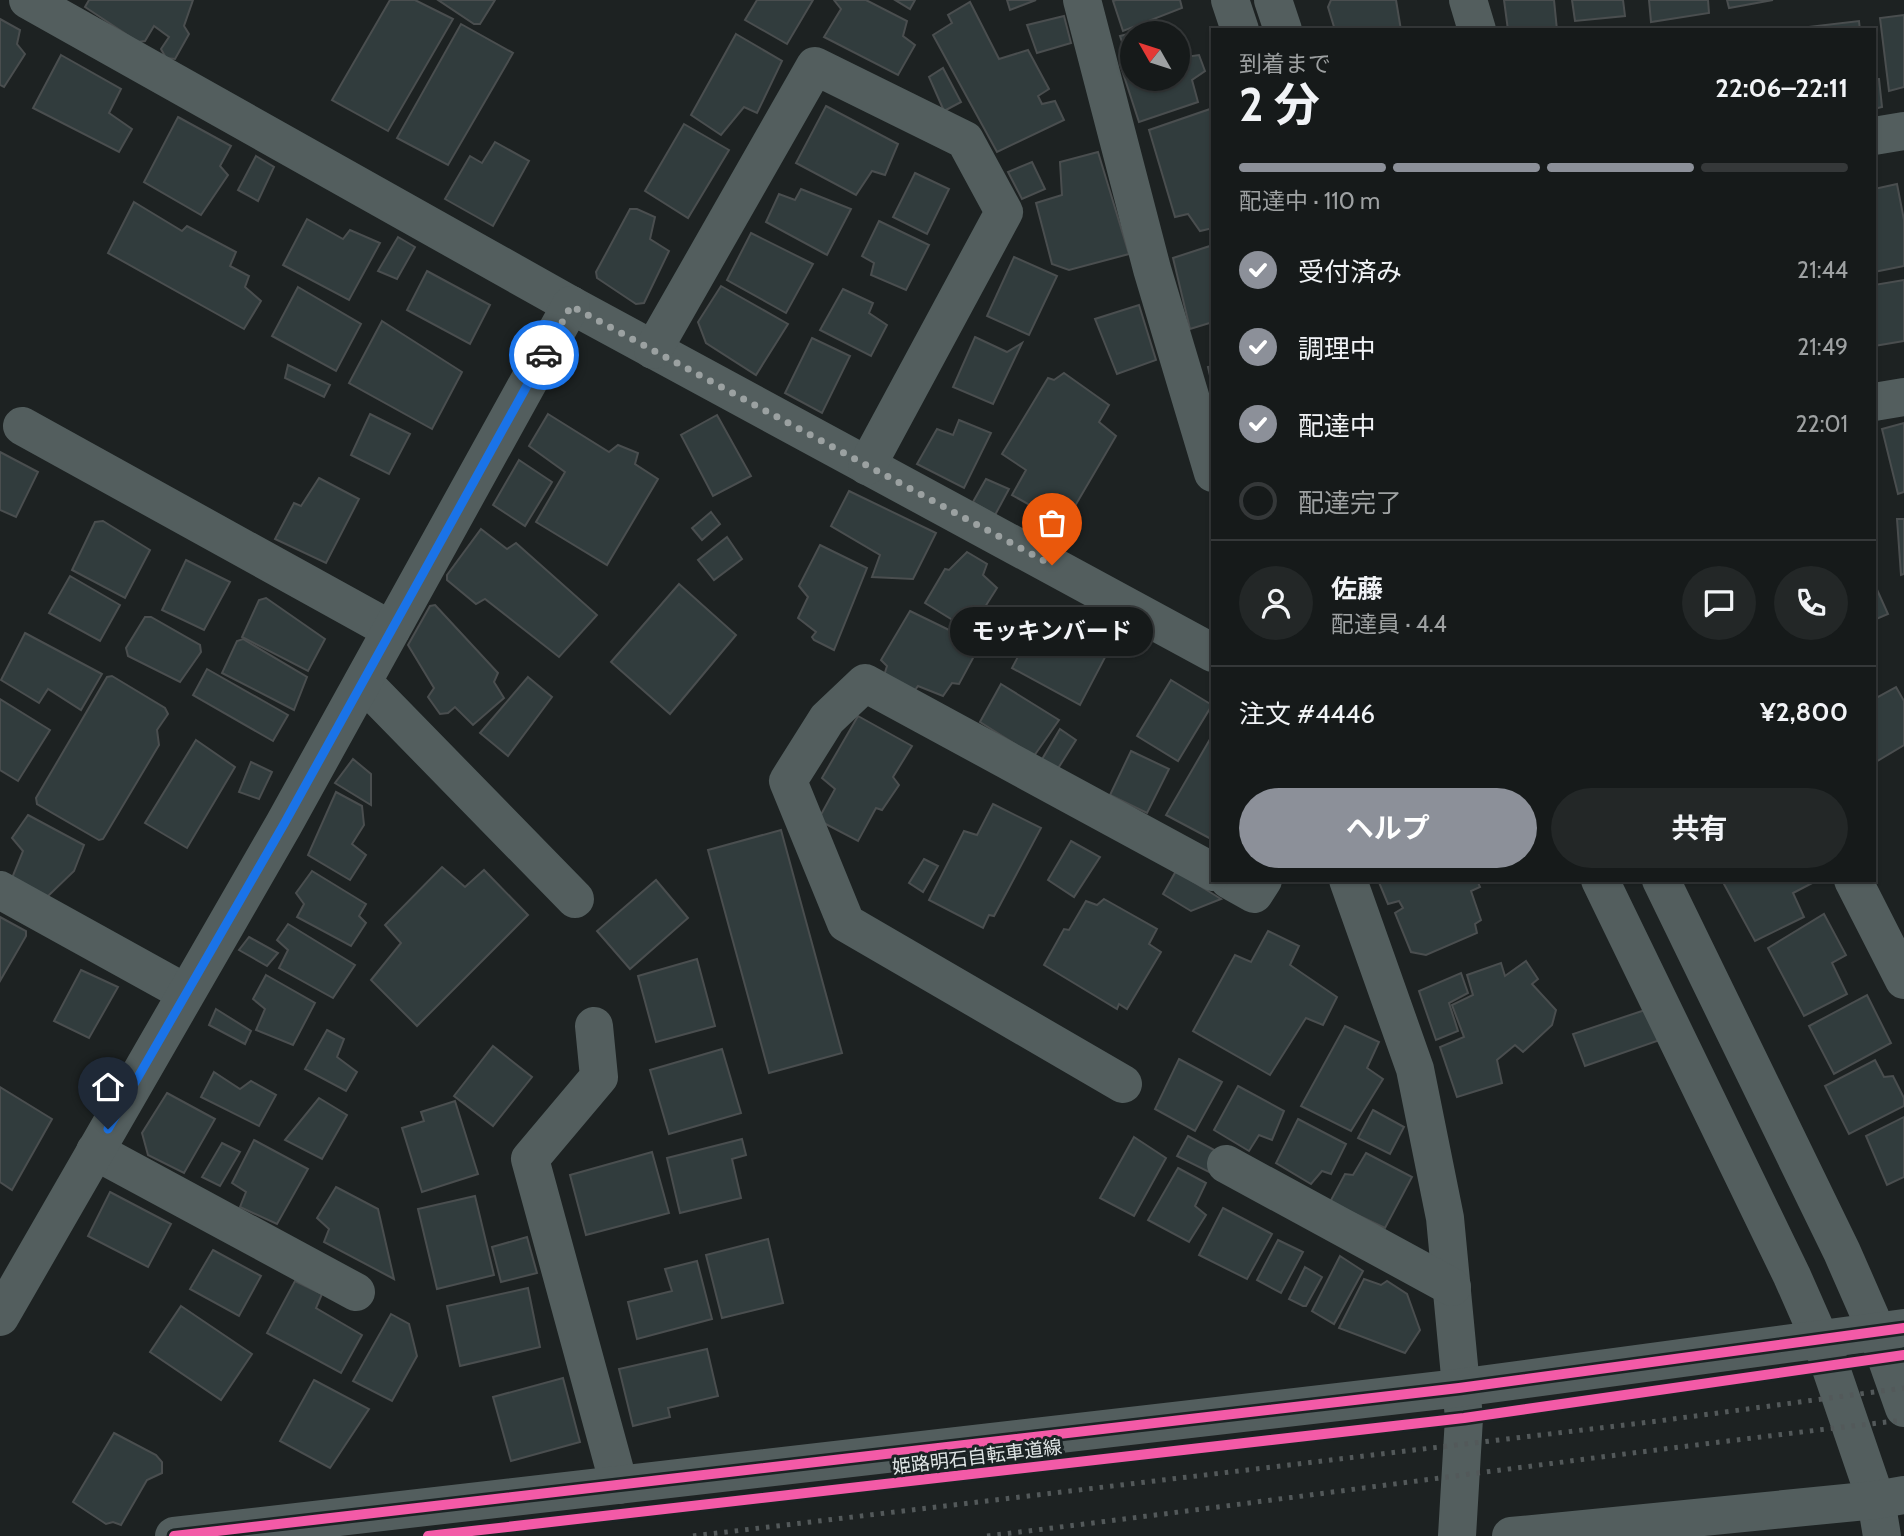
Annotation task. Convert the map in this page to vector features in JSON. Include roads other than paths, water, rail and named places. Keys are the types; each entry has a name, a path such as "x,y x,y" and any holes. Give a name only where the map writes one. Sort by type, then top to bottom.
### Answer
{"street":[{"path":"28,0 571,306 1211,652"},
{"path":"1082,0 1152,269 1211,465"},
{"path":"1230,0 1239,28"},
{"path":"1273,0 1282,28"},
{"path":"1468,0 1476,28"},
{"path":"653,350 815,66 965,141 1004,212 867,466"},
{"path":"1876,136 1904,131"},
{"path":"0,1317 363,682 571,306"},
{"path":"1876,402 1904,397"},
{"path":"22,426 391,630"},
{"path":"363,682 575,899"},
{"path":"1124,1084 846,923 788,781 827,719 865,683 1211,871"},
{"path":"1233,882 1254,894 1262,882"},
{"path":"1349,882 1415,1069 1445,1218 1459,1388 1464,1418 1457,1536"},
{"path":"1511,1536 1887,1510 1820,1339 1792,1276 1601,882"},
{"path":"1662,882 1842,1252 1891,1330 1904,1408"},
{"path":"1854,882 1904,980"},
{"path":"0,890 186,993"},
{"path":"594,1026 598,1077 530,1159 619,1485"},
{"path":"95,1151 356,1292"},
{"path":"1226,1164 1452,1287"},
{"path":"174,1536 1459,1388 1891,1330"}],"railway":[{"path":"693,1536 1658,1421 1904,1388"},
{"path":"987,1536 1904,1420"}],"place":[{"name":"モッキンバード","path":"1052,565"}]}
